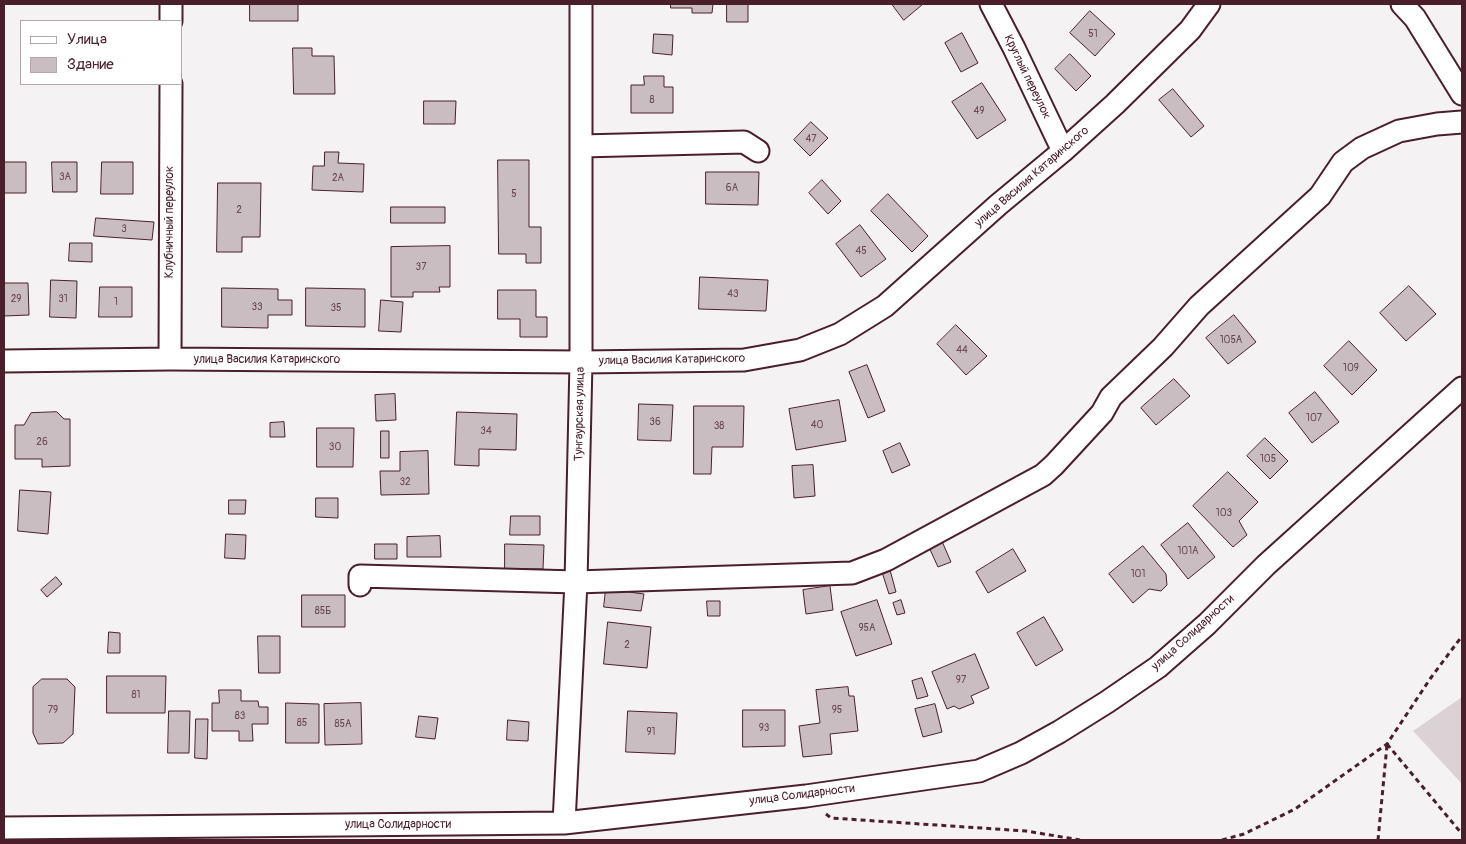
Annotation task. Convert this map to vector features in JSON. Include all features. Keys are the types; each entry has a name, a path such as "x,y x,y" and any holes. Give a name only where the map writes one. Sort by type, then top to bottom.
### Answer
{"street":[{"path":"171,4 171,20"},
{"name":"Тунгаурская улица","path":"564,824 576,582 581,362 582,4"},
{"name":"Круглый переулок","path":"991,4 1063,151"},
{"name":"улица Василия Катаринского","path":"4,361 170,359 581,362 744,360 800,350 840,334 885,306 998,204 1063,151 1115,104 1190,30 1209,4"},
{"path":"1402,4 1415,18 1462,94"},
{"name":"Клубничный переулок","path":"170,359 171,85"},
{"path":"360,585 360,576 576,582 852,573 886,560 1043,474 1054,465 1102,413 1111,397 1163,347 1199,306 1320,196 1343,162 1362,148 1399,131 1437,124 1462,122"},
{"path":"581,146 744,142 758,151"},
{"name":"улица Солидарности","path":"4,828 564,824 806,796 979,771 1021,753 1083,717 1158,667 1206,624 1266,565 1462,388"}],"path":[{"path":"1222,840 1244,834 1294,809 1387,744 1430,679 1462,636"},
{"path":"1387,744 1462,834"},
{"path":"1378,840 1387,744"},
{"path":"806,796 831,818 1026,831 1080,840"}],"shaded area":[{"path":"1462,697 1462,784 1413,731"}],"building":[{"path":"250,4 298,4 298,21 250,21"},
{"path":"671,4 713,4 712,13 692,13 692,8 671,8"},
{"path":"727,4 748,4 748,22 727,22"},
{"path":"892,4 923,4 904,20"},
{"path":"1090,11 1115,34 1095,56 1070,33"},
{"path":"962,33 978,63 961,72 945,43"},
{"path":"654,34 673,35 672,55 653,53"},
{"path":"293,48 312,48 312,56 334,56 335,94 294,94"},
{"path":"1070,54 1091,76 1076,91 1055,69"},
{"path":"644,76 664,76 664,87 673,87 673,113 631,113 631,85 644,85"},
{"path":"982,83 1006,120 977,139 952,102"},
{"path":"1173,89 1204,126 1191,137 1159,100"},
{"path":"424,101 456,101 455,124 424,124"},
{"path":"811,122 828,138 810,156 794,140"},
{"path":"325,152 339,152 338,163 364,164 363,192 312,190 313,166 324,166"},
{"path":"498,160 529,160 529,227 541,227 541,263 526,263 526,254 499,254"},
{"path":"4,162 26,162 26,193 4,193"},
{"path":"52,162 77,162 77,192 53,192"},
{"path":"102,162 133,162 133,194 101,194"},
{"path":"706,172 759,172 758,205 706,204"},
{"path":"822,180 841,201 828,214 809,193"},
{"path":"218,183 261,183 260,237 242,237 242,252 217,252"},
{"path":"888,194 928,236 912,252 871,211"},
{"path":"391,207 445,207 445,223 391,223"},
{"path":"96,218 154,222 152,240 94,236"},
{"path":"860,225 886,259 861,277 836,244"},
{"path":"70,243 92,243 92,262 69,261"},
{"path":"450,246 450,287 439,287 440,292 413,292 413,297 391,297 391,247"},
{"path":"700,277 768,280 766,311 699,309"},
{"path":"51,280 77,281 76,318 50,317"},
{"path":"4,283 28,283 29,315 4,316"},
{"path":"1409,286 1436,314 1406,341 1380,313"},
{"path":"100,287 132,287 132,317 99,317"},
{"path":"222,288 278,289 278,300 292,300 292,315 268,315 268,328 222,327"},
{"path":"306,288 365,289 365,327 306,326"},
{"path":"498,290 536,290 536,317 547,317 547,337 520,337 520,319 498,319"},
{"path":"381,300 403,302 401,332 379,331"},
{"path":"1234,315 1256,342 1228,364 1206,338"},
{"path":"956,325 987,356 966,375 937,344"},
{"path":"1349,341 1377,370 1352,395 1324,366"},
{"path":"867,365 885,411 868,418 849,372"},
{"path":"1174,379 1190,396 1156,425 1141,408"},
{"path":"1315,392 1339,422 1312,443 1289,413"},
{"path":"395,394 396,420 376,421 375,395"},
{"path":"839,400 846,441 796,450 789,409"},
{"path":"639,404 673,405 671,441 638,440"},
{"path":"694,406 744,406 743,447 712,447 711,474 694,474"},
{"path":"57,412 64,419 70,419 70,466 42,467 42,459 15,459 15,425 24,425 31,413"},
{"path":"457,412 517,414 516,450 479,449 479,466 455,465"},
{"path":"284,422 285,437 270,437 270,423"},
{"path":"317,428 354,428 353,467 317,467"},
{"path":"381,431 389,431 389,458 381,458"},
{"path":"1265,438 1288,461 1270,479 1247,456"},
{"path":"900,443 910,465 892,473 883,451"},
{"path":"428,451 429,494 381,495 380,471 400,471 400,452"},
{"path":"813,465 815,496 794,498 792,466"},
{"path":"1228,472 1258,502 1239,521 1247,535 1233,547 1193,506"},
{"path":"20,490 51,492 48,534 18,531"},
{"path":"316,498 338,498 338,518 316,517"},
{"path":"229,500 246,500 245,514 229,514"},
{"path":"511,516 540,516 540,535 510,535"},
{"path":"1188,523 1215,557 1188,579 1161,545"},
{"path":"226,534 246,535 245,559 225,558"},
{"path":"440,536 441,557 407,557 407,537"},
{"path":"941,539 951,562 938,567 928,545"},
{"path":"375,544 397,544 397,559 375,559"},
{"path":"505,544 544,545 543,569 505,569"},
{"path":"1143,546 1166,574 1167,585 1161,591 1149,589 1133,603 1109,574"},
{"path":"1013,549 1026,571 988,593 976,572"},
{"path":"890,570 896,592 889,594 882,572"},
{"path":"56,577 62,584 47,597 41,590"},
{"path":"830,586 833,610 806,614 803,590"},
{"path":"606,589 644,594 641,611 604,607"},
{"path":"302,595 345,595 345,627 302,627"},
{"path":"877,600 892,644 856,656 841,612"},
{"path":"901,600 905,613 897,615 893,603"},
{"path":"707,601 720,601 720,616 708,616"},
{"path":"1044,617 1063,650 1036,666 1017,633"},
{"path":"608,622 651,627 647,668 604,664"},
{"path":"109,632 120,633 120,653 108,653"},
{"path":"258,636 280,636 280,673 259,673"},
{"path":"975,654 989,688 971,696 974,703 959,709 954,706 947,709 932,672"},
{"path":"107,676 166,676 165,713 107,713"},
{"path":"922,678 928,696 917,699 912,681"},
{"path":"42,679 67,679 75,687 73,734 63,743 38,744 33,733 33,687"},
{"path":"848,687 849,696 854,696 858,731 830,734 832,754 803,757 799,726 820,723 816,690"},
{"path":"219,690 241,690 241,701 258,701 259,707 268,707 268,724 252,724 253,741 239,741 239,731 212,731 212,703 219,703"},
{"path":"286,703 319,704 319,743 286,743"},
{"path":"361,703 362,744 325,745 324,704"},
{"path":"935,704 942,732 923,737 915,709"},
{"path":"743,710 785,710 785,746 743,747"},
{"path":"169,711 190,711 189,753 168,753"},
{"path":"628,711 677,713 675,754 626,752"},
{"path":"419,716 438,718 435,739 416,737"},
{"path":"196,719 208,719 207,759 195,758"},
{"path":"508,720 529,722 528,741 507,740"}]}
